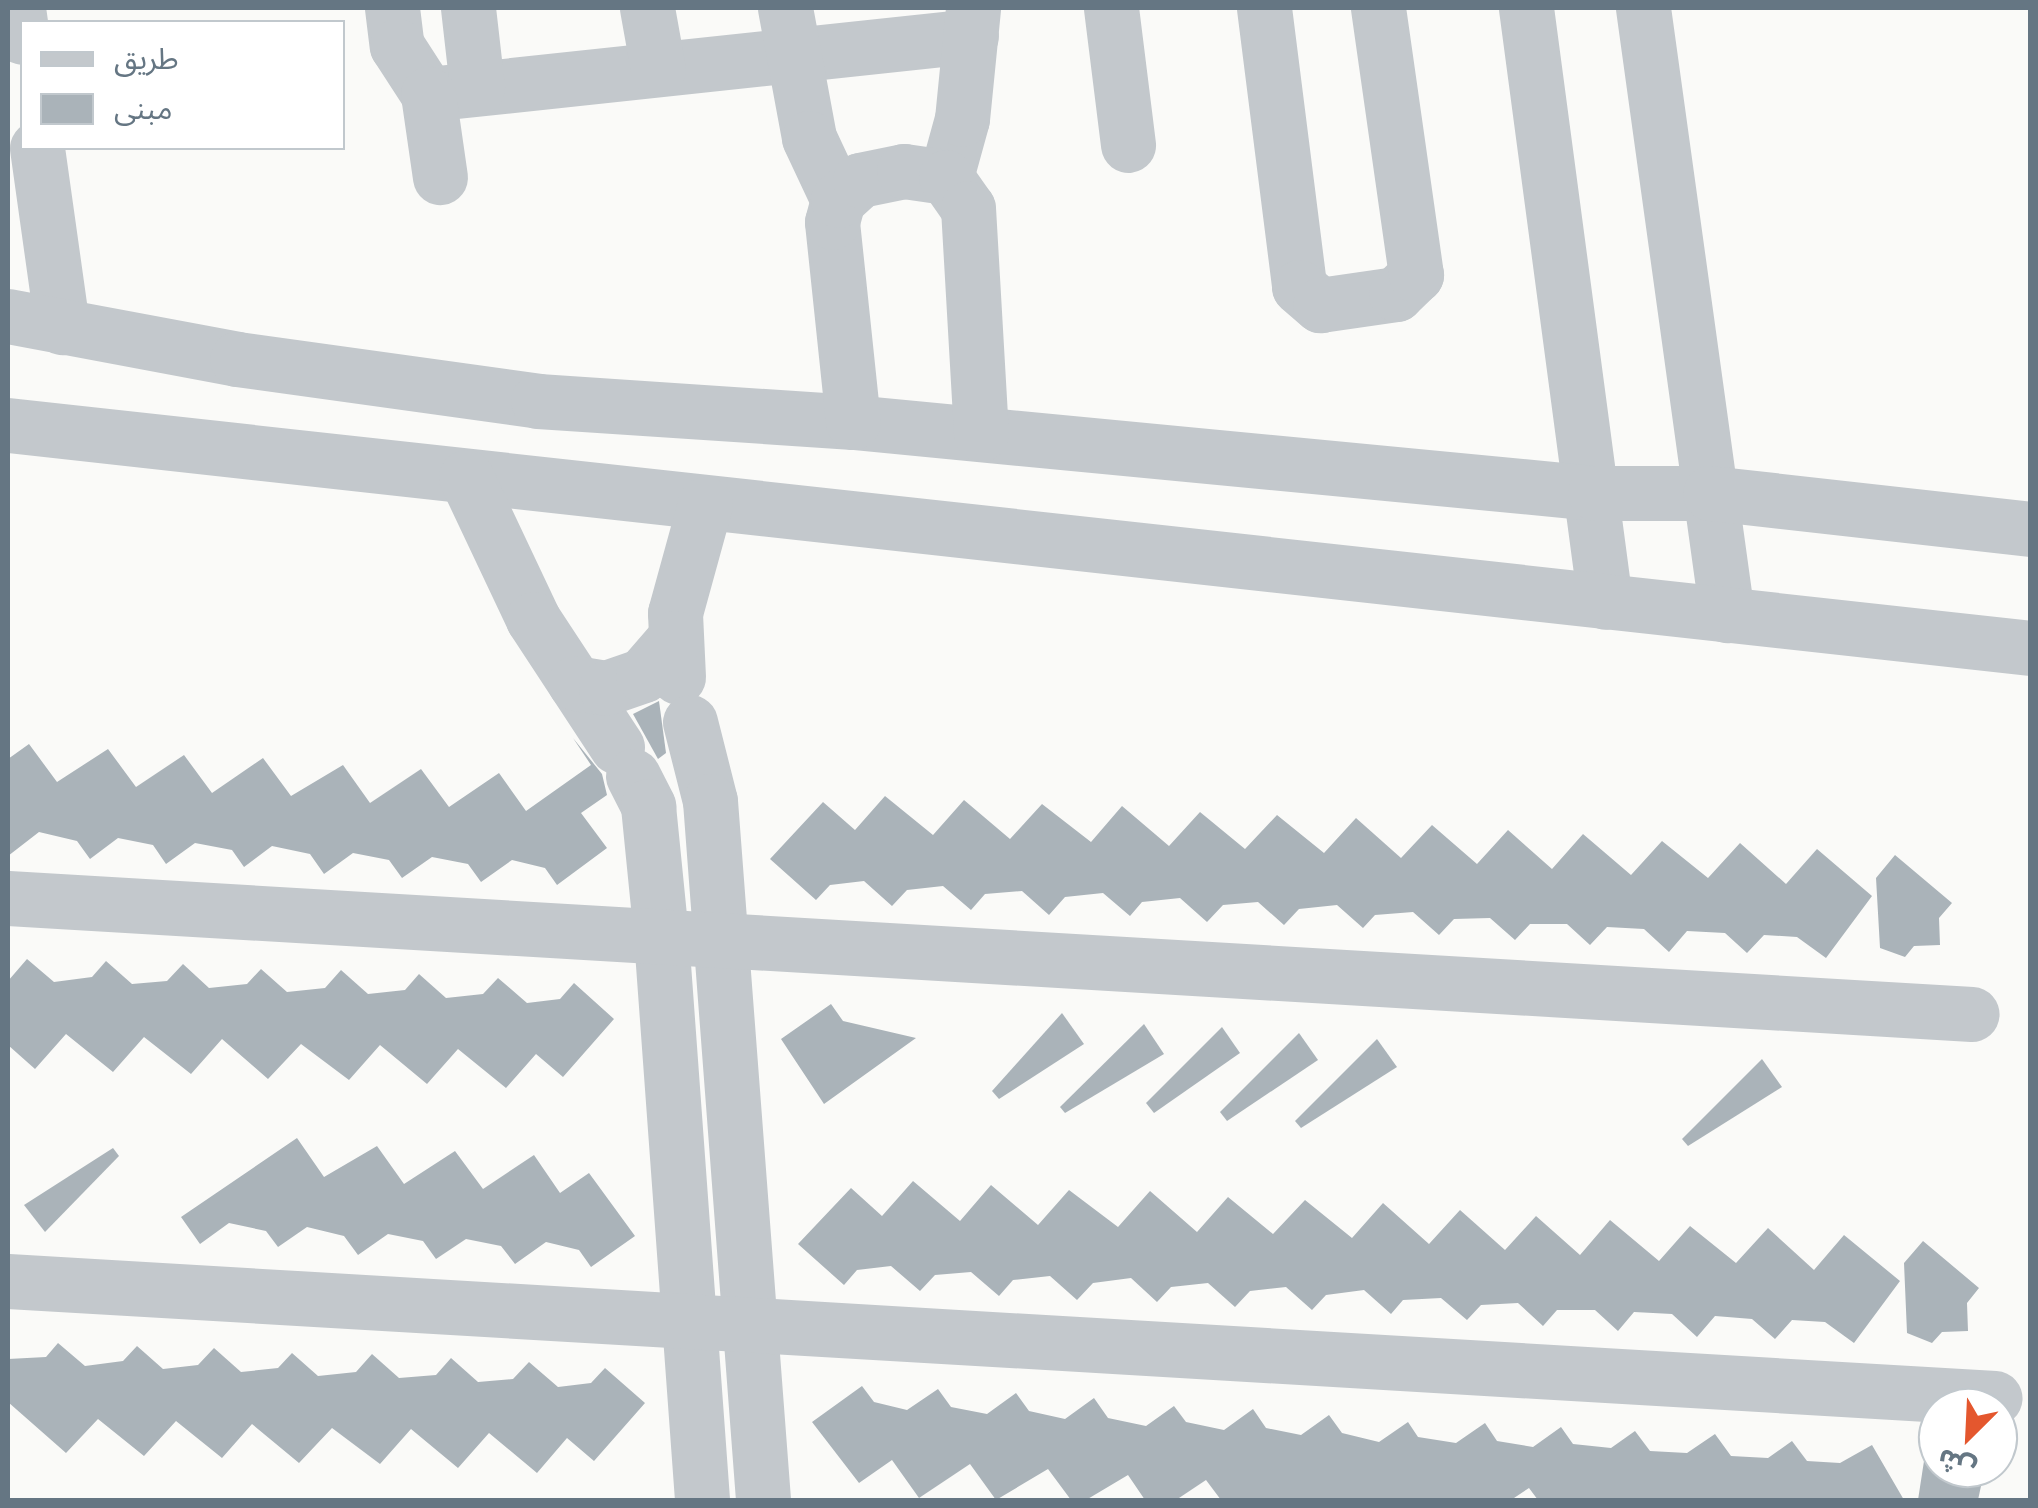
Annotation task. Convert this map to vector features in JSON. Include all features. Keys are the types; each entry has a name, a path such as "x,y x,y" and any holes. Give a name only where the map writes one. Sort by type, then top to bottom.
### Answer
{"street":[{"path":"392,8 397,46 452,90 658,68 788,32 972,22 946,177 968,208 980,434"},
{"path":"440,177 468,8"},
{"path":"647,8 658,68"},
{"path":"1112,8 1128,145"},
{"path":"1264,8 1299,287 1308,302 1320,305 1396,294 1416,275 1378,8"},
{"path":"1526,8 1595,494 1605,602"},
{"path":"1643,8 1727,615"},
{"path":"788,32 809,138 838,200"},
{"path":"38,150 62,327"},
{"path":"853,422 832,222 838,200 860,180 904,171 946,177"},
{"path":"8,316 538,401 853,422 1595,494 1710,493 2030,529"},
{"path":"8,425 2030,648"},
{"path":"466,477 534,618 633,776 661,936 702,1500"},
{"path":"705,504 681,679 710,801 763,1500"},
{"path":"575,683 606,688 644,675 681,679"},
{"path":"633,776 710,801"},
{"path":"8,898 1972,1014"},
{"path":"8,1281 1918,1393"}],"building":[{"path":"659,701 666,753 658,759 633,714"},
{"path":"573,738 602,774 607,795 581,813 607,848 557,885 545,868 512,860 481,882 468,864 432,857 402,878 389,860 353,853 324,874 310,854 272,846 244,867 232,850 195,843 166,864 153,845 118,838 90,859 77,841 39,832 8,856 8,759 29,744 57,782 108,749 136,787 184,755 212,793 263,758 291,796 343,765 370,803 421,769 449,807 499,773 526,811 591,765"},
{"path":"885,796 933,835 964,800 1010,839 1042,804 1091,842 1122,806 1169,846 1200,812 1245,849 1277,815 1324,853 1356,818 1401,858 1432,825 1477,864 1508,830 1552,869 1583,834 1631,875 1662,841 1708,878 1740,843 1786,884 1817,849 1872,896 1826,958 1797,937 1764,935 1747,953 1725,933 1687,931 1669,952 1644,929 1607,927 1590,945 1567,924 1530,924 1515,940 1490,918 1454,919 1439,935 1413,912 1375,915 1363,928 1337,905 1299,909 1284,925 1258,902 1223,905 1207,922 1180,898 1142,902 1130,916 1103,893 1065,897 1049,915 1022,891 985,894 971,910 943,886 907,890 892,906 864,881 830,885 816,900 770,859 823,802 855,830"},
{"path":"1895,855 1952,903 1939,918 1940,945 1914,946 1905,957 1880,948 1876,878"},
{"path":"27,959 54,982 92,977 106,961 132,984 167,981 183,964 209,988 247,984 261,969 287,992 325,988 341,970 368,994 405,990 419,974 446,998 483,994 498,978 527,1003 560,999 574,983 614,1019 563,1077 536,1054 506,1088 458,1049 427,1084 380,1045 349,1080 301,1044 268,1079 222,1039 191,1074 144,1037 113,1072 66,1034 35,1069 8,1045 8,981"},
{"path":"831,1004 843,1021 916,1038 824,1104 781,1039"},
{"path":"1062,1013 1084,1044 999,1099 992,1091"},
{"path":"1144,1024 1164,1054 1065,1113 1060,1107"},
{"path":"1222,1027 1240,1053 1154,1113 1146,1103"},
{"path":"1299,1033 1318,1060 1227,1121 1220,1112"},
{"path":"1377,1039 1397,1067 1301,1128 1295,1121"},
{"path":"1762,1059 1782,1087 1688,1146 1682,1139"},
{"path":"297,1138 324,1177 377,1146 404,1184 455,1151 483,1189 534,1155 560,1193 589,1173 635,1236 591,1267 579,1250 546,1242 515,1264 501,1246 466,1239 436,1259 423,1241 388,1234 358,1255 344,1236 307,1227 278,1247 266,1231 229,1223 200,1244 181,1217"},
{"path":"113,1148 119,1156 45,1232 24,1205"},
{"path":"913,1181 960,1221 991,1185 1038,1225 1069,1190 1118,1227 1150,1191 1197,1232 1228,1197 1273,1234 1305,1200 1352,1238 1383,1203 1429,1244 1460,1210 1505,1250 1536,1216 1580,1255 1610,1220 1659,1261 1690,1226 1736,1263 1768,1228 1814,1270 1844,1235 1900,1281 1854,1343 1825,1322 1792,1320 1775,1339 1752,1319 1715,1316 1697,1337 1672,1314 1634,1312 1618,1331 1595,1310 1557,1310 1543,1326 1518,1303 1481,1305 1467,1320 1441,1298 1403,1300 1391,1314 1364,1290 1326,1295 1312,1310 1286,1287 1250,1291 1235,1307 1208,1283 1171,1287 1157,1302 1131,1278 1093,1283 1077,1300 1050,1276 1013,1280 999,1296 971,1272 935,1275 920,1291 891,1266 857,1270 844,1285 798,1244 851,1188 882,1216"},
{"path":"1923,1241 1979,1288 1967,1303 1968,1331 1942,1332 1932,1343 1907,1333 1904,1263"},
{"path":"58,1343 85,1366 123,1361 137,1346 163,1369 198,1365 214,1348 241,1372 278,1368 292,1353 318,1376 356,1372 372,1354 399,1378 436,1375 451,1358 478,1382 513,1379 529,1362 558,1387 591,1383 605,1368 645,1403 594,1461 567,1438 537,1473 489,1433 458,1468 411,1429 380,1464 332,1428 299,1463 252,1424 222,1458 176,1421 144,1456 98,1419 66,1453 8,1402 8,1359 46,1357"},
{"path":"862,1386 874,1402 907,1410 938,1389 951,1407 987,1414 1016,1393 1029,1411 1065,1419 1094,1398 1108,1418 1146,1426 1174,1406 1186,1422 1224,1430 1253,1409 1266,1428 1301,1435 1329,1415 1342,1433 1379,1442 1408,1422 1418,1437 1456,1443 1485,1423 1497,1441 1533,1447 1561,1427 1573,1444 1611,1448 1635,1431 1650,1451 1687,1453 1715,1434 1731,1456 1768,1458 1792,1441 1807,1461 1840,1463 1872,1445 1904,1500 1538,1500 1529,1488 1511,1500 1221,1500 1206,1480 1176,1500 1145,1500 1128,1475 1086,1500 1071,1500 1048,1469 996,1500 970,1464 919,1498 892,1460 859,1483 812,1422"},
{"path":"1920,1488 1981,1488 1978,1500 1918,1500"}]}
